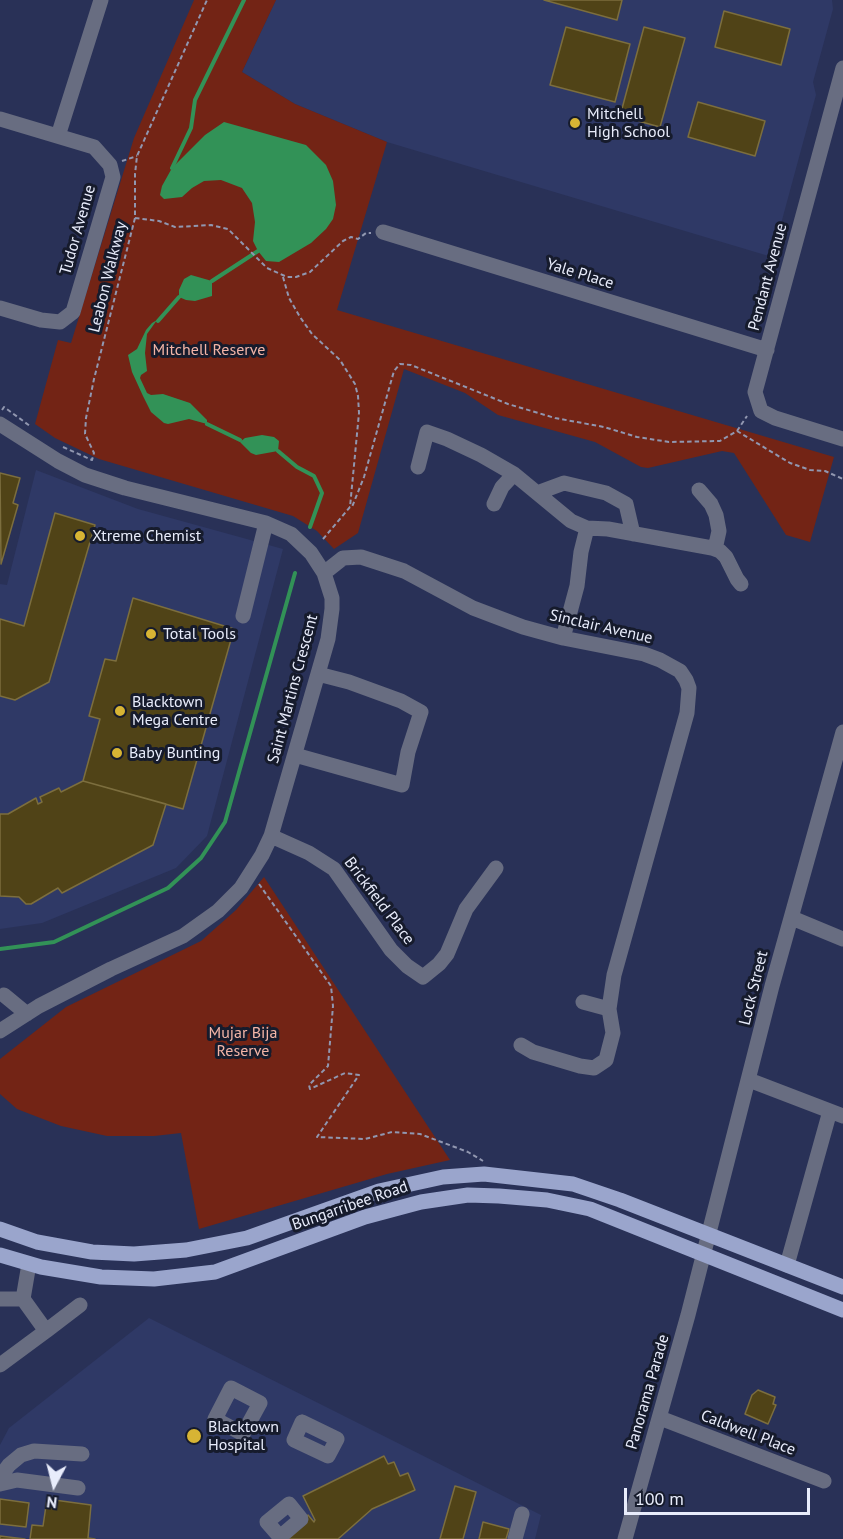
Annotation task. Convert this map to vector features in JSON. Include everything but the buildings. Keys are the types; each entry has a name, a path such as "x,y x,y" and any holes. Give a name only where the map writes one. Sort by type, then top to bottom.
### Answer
{"main road":[{"name":"Bungarribee Road","path":"0,1230 38,1242 92,1252 134,1254 186,1250 247,1238 379,1191 443,1177 484,1174 573,1184 620,1200 843,1287"},
{"name":"Bungarribee Road","path":"0,1255 29,1264 101,1277 154,1279 215,1272 365,1217 421,1202 468,1195 547,1200 590,1209 843,1310"}],"street":[{"path":"58,136 101,0"},
{"name":"Pendant Avenue","path":"757,401 755,392 843,68"},
{"name":"Tudor Avenue","path":"0,119 94,147 110,165 113,177 73,312 60,322 41,320 0,308"},
{"name":"Yale Place","path":"383,232 767,350"},
{"path":"757,401 761,411 775,418 843,439"},
{"name":"Saint Martins Crescent","path":"0,424 58,461 99,480 266,523 291,534 317,560 332,598 332,619 295,755 271,836 251,875 218,911 183,936 39,1006 0,1031"},
{"path":"418,467 427,432 481,455 514,474 571,521 587,528 608,529 715,549 726,556 741,584"},
{"path":"494,504 502,487 514,474"},
{"path":"537,493 564,483 606,493 626,504 633,534"},
{"path":"699,490 711,504 716,515 719,531 715,549"},
{"path":"243,616 266,523"},
{"path":"558,637 567,586 581,552 587,528"},
{"name":"Sinclair Avenue","path":"324,573 343,558 361,557 404,572 473,609 558,637 644,654 660,660 680,671 689,688 687,713 614,975 609,1009 613,1033 606,1060 594,1068 580,1066 533,1052 521,1045"},
{"path":"295,755 402,785 408,752 421,712 391,697 318,674"},
{"name":"Lock Street","path":"704,1254 772,986 843,732"},
{"name":"Brickfield Place","path":"271,836 309,853 334,869 391,950 407,966 423,977 447,954 466,909 496,868"},
{"path":"792,918 843,939"},
{"path":"3,995 27,1014"},
{"path":"583,1002 609,1009"},
{"path":"749,1080 837,1113 787,1266"},
{"name":"Panorama Parade","path":"625,1539 704,1254"},
{"path":"29,1264 23,1299 46,1331"},
{"path":"0,1299 23,1299"},
{"path":"0,1365 80,1305"},
{"name":"Caldwell Place","path":"660,1418 824,1481"},
{"path":"0,1478 9,1465 21,1455 34,1450 82,1454"},
{"path":"0,1484 17,1480 78,1488"},
{"path":"515,1539 522,1514"}],"path":[{"name":"Leabon Walkway","path":"61,446 92,460 94,453 85,434 86,418 135,218 137,156 207,0"},
{"path":"135,218 175,227 211,225 228,229 267,268 283,276 296,277 309,272 343,241 351,237 358,239 366,233"},
{"path":"283,276 289,298 300,316 312,334 350,372 355,384 358,412 350,507"},
{"path":"323,539 352,507 364,477 394,371 400,364 421,369 508,404 555,418 669,442 720,441 737,431 757,401"},
{"path":"0,413 4,406 33,428"},
{"path":"737,431 790,463 810,470 825,471 843,479"},
{"path":"251,875 262,887 330,986 333,1006 328,1066 309,1085 310,1089 345,1073 359,1075 317,1137 365,1139 392,1132 420,1134 468,1152 488,1164"}],"shaded area":[{"name":"Mitchell High School","path":"276,0 832,0 833,9 813,82 816,95 772,257 387,142 295,104 242,72"},
{"path":"224,122 306,145 326,165 333,181 336,205 333,219 311,243 279,262 266,261 253,241 255,222 252,203 242,188 221,180 204,181 182,197 164,199 160,195 162,186 172,168 205,135"},
{"path":"191,275 212,281 212,296 195,301 179,297 179,290 184,279"},
{"path":"157,320 147,334 145,353 147,371 140,378 147,393 163,394 190,403 207,420 207,424 189,419 164,423 151,412 143,396 132,372 128,355 137,349 146,330"},
{"path":"262,435 274,437 279,441 278,451 256,455 240,442 245,438"},
{"name":"Blacktown Mega Centre","path":"36,470 138,509 283,549 207,836 176,868 42,923 0,929 0,584 7,585"},
{"name":"Blacktown Hospital","path":"149,1318 541,1515 535,1539 0,1539 0,1445 9,1428"}],"green space":[{"name":"Mitchell Reserve","path":"194,0 276,0 242,72 295,104 387,142 337,310 834,457 810,542 786,535 734,453 722,451 648,468 641,467 595,442 498,415 465,393 404,369 358,533 334,549 317,531 293,516 99,459 55,438 35,424 58,340 71,343 134,138"},
{"name":"Mujar Bija Reserve","path":"264,877 450,1160 387,1174 199,1229 181,1133 154,1136 107,1136 61,1126 17,1109 0,1094 0,1059 66,1007 201,941 236,910"}],"waterway":[{"path":"172,168 191,128 195,100 244,0"},
{"path":"212,281 258,251"},
{"path":"158,321 179,297"},
{"path":"207,424 240,440"},
{"path":"278,451 297,467 314,476 322,493 310,527"},
{"path":"0,949 54,942 168,888 201,858 225,822 295,573"}],"place":[{"name":"Mitchell High School","path":"575,123"},
{"name":"Xtreme Chemist","path":"80,536"},
{"name":"Total Tools","path":"151,634"},
{"name":"Blacktown Mega Centre","path":"120,711"},
{"name":"Baby Bunting","path":"117,753"},
{"name":"Blacktown Hospital","path":"194,1436"}]}
